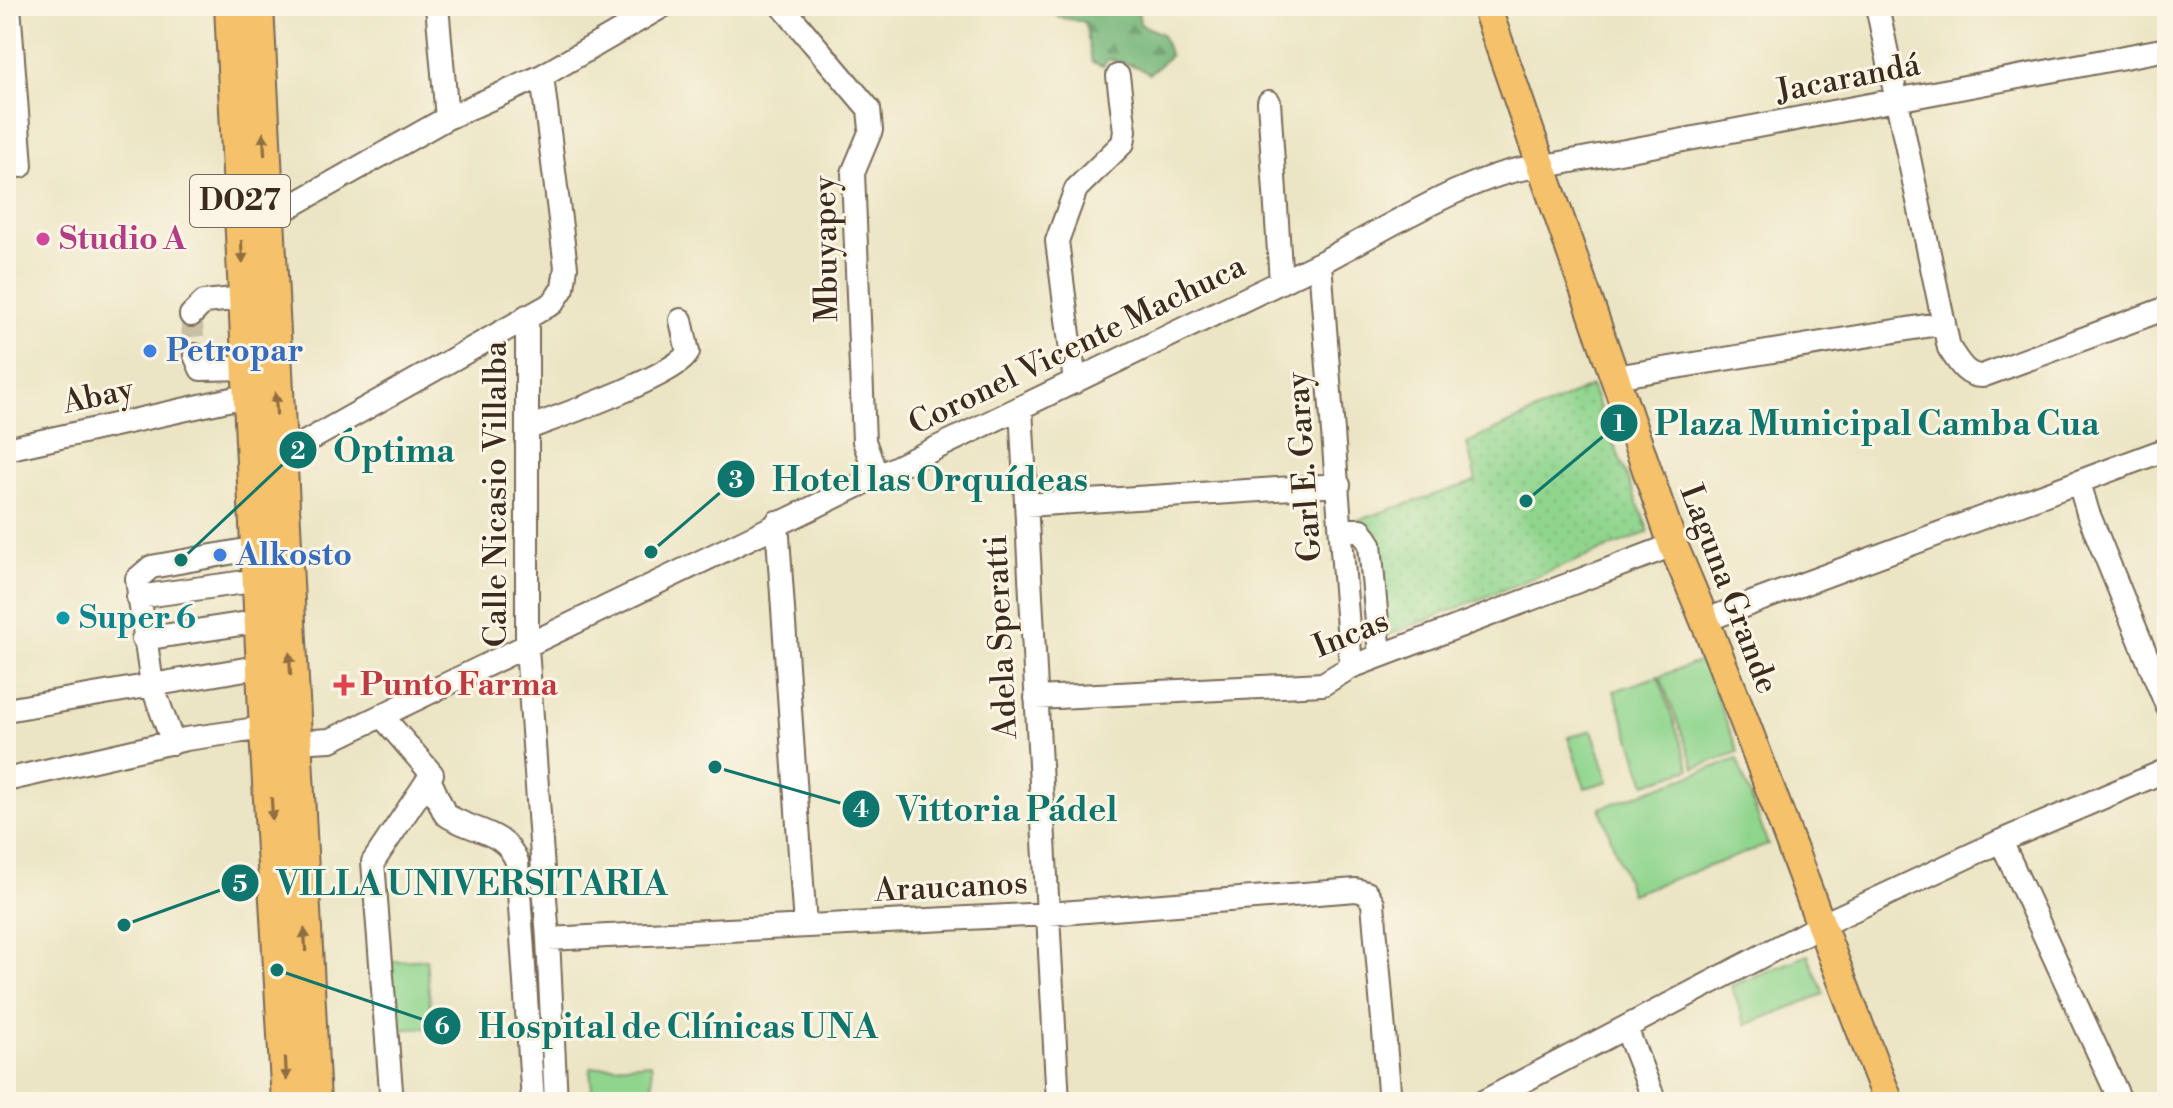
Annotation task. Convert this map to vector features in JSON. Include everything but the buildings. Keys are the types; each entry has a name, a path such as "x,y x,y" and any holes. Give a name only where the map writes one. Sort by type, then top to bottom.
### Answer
{"highway":[{"name":"D027","path":"231,6 263,666 280,737 314,1102"},
{"name":"D027","path":"257,6 279,457 280,737 288,1102"}],"main road":[{"name":"Laguna Grande","path":"1486,6 1673,545 1706,620 1819,926 1889,1102"}],"street":[{"path":"9,6 21,166"},
{"path":"437,6 447,118"},
{"path":"268,219 447,118 542,76 663,6"},
{"name":"Mbuyapey","path":"782,6 869,109 872,119 871,130 853,173 864,441 877,477"},
{"path":"1877,6 1949,348 1956,359 1973,376 1982,376 2167,308"},
{"name":"Jacarandá","path":"1540,167 2167,49"},
{"path":"279,457 553,303 563,288 566,267 542,76"},
{"path":"1075,382 1057,241 1076,189 1123,143 1125,131 1118,76"},
{"path":"1269,102 1281,282"},
{"name":"Coronel Vicente Machuca","path":"6,780 173,743 250,730 280,737 331,740 527,648 777,522 1281,282 1468,187 1516,167 1540,167"},
{"name":"Garl E. Garay","path":"1320,263 1351,667"},
{"path":"191,315 204,302 244,298"},
{"name":"Calle Nicasio Villalba","path":"527,316 527,648 548,939 556,1102"},
{"path":"528,428 589,405 678,365 688,352 681,320"},
{"path":"1615,377 1944,323"},
{"path":"195,355 201,369 250,382"},
{"name":"Abay","path":"6,449 250,382"},
{"name":"Adela Speratti","path":"1021,408 1058,1102"},
{"path":"1706,620 2167,449"},
{"path":"2079,482 2088,513 2167,706"},
{"path":"1026,505 1339,485"},
{"path":"777,522 805,926"},
{"path":"1342,530 1361,530 1370,544 1380,656"},
{"name":"Incas","path":"1036,698 1323,684 1351,667 1673,545"},
{"path":"138,597 258,564"},
{"path":"173,743 152,685 143,639 137,579 151,567 258,564"},
{"path":"143,639 261,621"},
{"path":"6,710 263,666"},
{"path":"382,716 397,737 430,768 430,781 445,814 498,837 508,844 517,862 533,1102"},
{"path":"1483,1102 1819,926 2001,841 2167,770"},
{"path":"391,1090 373,862 430,781"},
{"path":"2001,841 2121,1102"},
{"name":"Araucanos","path":"548,939 1048,914 1356,890 1367,893 1373,903 1390,1102"},
{"path":"1626,1028 1655,1102"}],"green space":[{"path":"1052,6 1142,6 1138,8 1140,24 1162,34 1170,56 1149,74 1138,67 1108,59 1103,66 1092,62 1085,22 1058,17"},
{"path":"1591,386 1649,532 1379,639 1355,521 1476,481 1467,443"},
{"path":"1703,660 1738,752 1695,768 1660,676"},
{"path":"1658,676 1690,769 1646,784 1614,691"},
{"path":"1592,730 1609,781 1585,788 1568,737"},
{"path":"1737,759 1768,845 1631,894 1600,808"},
{"path":"1808,955 1824,994 1746,1025 1731,986"},
{"path":"426,959 432,1027 394,1030 388,962"},
{"path":"651,1063 654,1102 593,1102 590,1068"}],"tunnel":[{"path":"191,315 195,355"}],"place":[{"name":"Studio A","path":"43,239"},
{"name":"Petropar","path":"150,351"},
{"name":"Plaza Municipal Camba Cua","path":"1526,501"},
{"name":"Hotel las Orquídeas","path":"651,552"},
{"name":"Alkosto","path":"220,555"},
{"name":"Óptima","path":"181,560"},
{"name":"Super 6","path":"63,618"},
{"name":"Punto Farma","path":"344,685"},
{"name":"Vittoria Pádel","path":"715,767"},
{"name":"VILLA UNIVERSITARIA","path":"124,925"},
{"name":"Hospital de Clínicas UNA","path":"277,970"}]}
